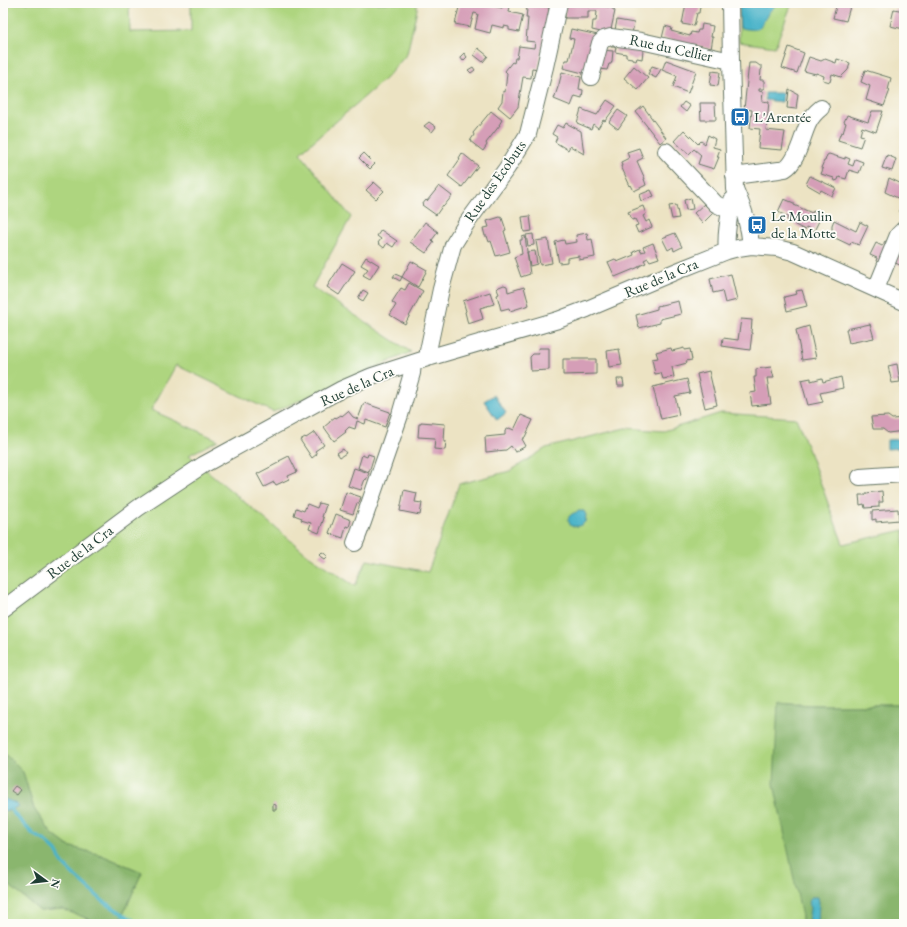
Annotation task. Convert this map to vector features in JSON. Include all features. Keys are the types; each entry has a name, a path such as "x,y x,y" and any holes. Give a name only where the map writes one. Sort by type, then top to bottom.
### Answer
{"street":[{"name":"Rue des Ecobuts","path":"431,357 428,351 441,289 453,245 528,134 559,3"},
{"path":"727,251 726,244 734,182 730,3"},
{"name":"Rue du Cellier","path":"591,78 600,43 604,39 611,37 642,41 731,61"},
{"path":"734,182 785,169 789,166 794,159 809,121 814,113 821,108"},
{"path":"666,151 716,204 730,211"},
{"path":"734,182 747,222 751,246"},
{"path":"876,289 898,235 904,229"},
{"name":"Rue de la Cra","path":"3,609 138,508 203,465 342,389 372,376 431,357 558,320 727,251 751,246 777,248 793,252 904,302"},
{"path":"355,543 364,522 400,415 412,373 413,363"},
{"path":"860,477 904,474"}],"green space":[{"path":"3,3 129,3 130,32 191,31 191,3 417,3 407,54 385,79 300,153 351,217 312,287 411,352 273,412 176,365 151,410 218,440 189,455 308,555 355,586 367,560 428,572 459,484 510,471 546,448 625,428 664,431 721,413 796,418 843,544 904,530 904,715 902,705 809,705 778,702 802,924 119,924 142,872 101,855 68,846 52,834 34,809 23,772 3,752"},
{"path":"739,3 792,3 775,47 739,42"},
{"path":"778,702 809,705 902,705 904,715 904,924 802,924 802,917 774,784"},
{"path":"3,752 23,772 34,809 52,834 68,846 101,855 142,872 119,924 102,924 62,909 40,911 3,880"},
{"path":"3,880 40,911 62,909 102,924 3,924"}],"water":[{"path":"739,3 778,3 769,12 760,27 750,29 740,28"},
{"path":"765,93 783,93 782,102 765,100"},
{"path":"494,395 506,413 497,420 484,401"},
{"path":"903,438 904,448 887,449 887,440"},
{"path":"579,511 584,511 586,515 585,522 579,526 571,526 568,520 569,516"},
{"path":"3,798 18,806 13,809 3,811"},
{"path":"811,897 818,897 818,924 808,924 810,909 809,899"}],"building":[{"path":"460,3 479,3 502,8 503,4 510,6 509,12 523,15 519,32 509,30 509,27 504,26 504,28 492,25 490,33 475,29 478,14 474,13 470,27 455,24"},
{"path":"536,3 537,6 549,7 538,69 532,68 531,78 523,77 518,107 510,117 498,107 502,101 503,91 505,92 507,73 505,71 512,62 514,63 515,58 517,58 519,46 534,48 535,42 526,41 528,18 526,18 526,9 527,4"},
{"path":"686,3 699,3 699,13 697,13 694,26 682,24"},
{"path":"837,3 851,3 846,21 833,18"},
{"path":"565,5 610,7 615,11 610,34 592,30 593,21 596,21 597,11 588,11 588,18 565,18"},
{"path":"894,9 904,11 904,29 890,26"},
{"path":"617,20 634,23 632,34 615,30"},
{"path":"702,24 713,26 711,49 662,38 665,26 672,28 671,31 690,36 691,32 697,33 698,30 701,30"},
{"path":"571,29 598,35 587,74 563,68 565,61 569,60 574,39 569,38"},
{"path":"611,42 644,43 642,59 637,58 636,61 632,58 626,57 626,54 615,52 616,47 611,47"},
{"path":"789,47 804,53 797,73 782,68"},
{"path":"478,48 488,56 483,62 474,55"},
{"path":"601,50 613,51 612,61 607,70 600,69"},
{"path":"464,53 467,57 463,61 460,57"},
{"path":"809,57 821,61 825,59 836,63 837,59 850,63 848,70 841,77 832,74 830,82 823,80 824,76 804,71"},
{"path":"666,60 696,71 688,93 673,87 677,76 662,70"},
{"path":"749,63 756,63 762,66 760,80 764,80 764,89 759,89 759,91 763,92 762,101 769,102 766,130 785,132 782,150 758,148 760,129 750,128 752,110 744,109"},
{"path":"634,66 648,78 638,90 624,78"},
{"path":"652,66 661,69 656,78 648,74"},
{"path":"473,67 475,70 471,73 468,70"},
{"path":"865,70 891,78 888,90 890,90 884,106 866,100 870,86 861,82"},
{"path":"712,71 720,72 718,86 710,85"},
{"path":"562,72 581,77 579,89 583,90 582,98 575,96 571,106 554,99"},
{"path":"789,89 798,94 796,109 787,108"},
{"path":"607,100 616,106 598,128 593,124 591,129 577,123 581,109 597,115"},
{"path":"684,102 690,106 686,112 680,107"},
{"path":"700,103 715,103 716,120 701,120"},
{"path":"643,106 666,138 660,143 636,112"},
{"path":"618,110 627,116 618,129 609,122"},
{"path":"491,111 502,120 500,125 486,143 487,145 483,151 470,141 474,135 473,133"},
{"path":"872,111 883,111 876,132 862,127 860,135 864,136 860,147 838,140 841,132 843,133 846,123 844,122 847,115 868,122"},
{"path":"429,122 436,127 432,132 424,126"},
{"path":"566,123 581,131 584,154 570,146 568,150 555,142 557,137 552,134 557,125 563,128"},
{"path":"684,130 698,144 701,141 705,144 708,135 715,139 713,147 720,149 717,157 719,157 714,169 698,164 701,155 694,149 689,154 674,141"},
{"path":"904,138 904,148 901,147"},
{"path":"639,148 643,158 637,161 646,185 634,191 631,185 630,186 621,166 621,162 629,158 627,152"},
{"path":"364,153 375,164 370,169 359,158"},
{"path":"462,153 478,166 462,187 448,176 460,159 459,158"},
{"path":"829,154 850,159 848,164 853,166 855,159 863,162 859,173 849,170 846,179 839,177 838,180 835,181 834,178 821,174 823,169 821,168 827,155"},
{"path":"887,155 896,159 892,171 882,168"},
{"path":"810,176 836,188 832,196 821,190 820,192 806,184"},
{"path":"889,178 904,185 904,201 885,192"},
{"path":"374,182 384,191 376,199 366,190"},
{"path":"439,186 452,196 436,215 422,205"},
{"path":"651,190 654,196 641,201 639,195"},
{"path":"691,198 693,209 686,210 684,200"},
{"path":"784,199 812,213 813,211 822,215 814,231 806,227 805,230 795,225 795,223 787,220 788,217 778,212"},
{"path":"902,202 904,203 904,213 899,211"},
{"path":"704,204 713,213 703,223 694,213"},
{"path":"676,205 679,218 672,219 669,206"},
{"path":"643,206 646,214 643,216 646,222 649,220 652,227 638,233 635,226 638,225 635,219 632,220 628,212"},
{"path":"530,216 532,231 524,232 522,217"},
{"path":"500,217 502,218 506,230 504,231 510,252 496,256 491,241 489,242 487,236 485,236 483,228 489,227 487,221"},
{"path":"834,220 856,231 860,222 868,226 859,245 851,242 850,245 831,236"},
{"path":"425,222 438,232 432,240 434,242 426,253 410,242"},
{"path":"381,230 397,241 393,247 387,243 384,248 378,243 381,239 377,236"},
{"path":"587,233 588,240 592,239 595,257 579,260 579,256 567,258 567,262 559,263 555,242 564,240 565,244 577,242 576,235"},
{"path":"675,233 682,247 674,251 673,247 668,250 662,238"},
{"path":"533,234 534,245 528,246 526,235"},
{"path":"525,236 530,274 521,277 514,257 522,254 520,240 522,240 522,237"},
{"path":"548,239 552,263 540,265 536,241"},
{"path":"885,241 891,244 882,264 876,261 877,258 870,255 876,243 882,246"},
{"path":"653,243 659,258 650,261 648,258 644,260 646,263 615,277 608,262 615,259 617,262 634,255 633,252 640,249 641,252 645,251 643,247"},
{"path":"898,247 904,250 904,267 891,261"},
{"path":"535,251 537,264 530,266 527,252"},
{"path":"366,257 379,265 370,279 363,275 368,269 361,265"},
{"path":"411,261 427,270 418,287 402,277"},
{"path":"342,263 355,271 339,295 327,287"},
{"path":"395,274 402,277 400,281 393,277"},
{"path":"731,274 737,300 725,303 722,291 713,293 710,279"},
{"path":"409,283 423,291 405,324 390,315 396,305 392,302 401,288 405,290"},
{"path":"504,285 507,286 508,292 524,287 529,305 510,311 509,308 501,310 497,289"},
{"path":"363,290 368,293 363,301 358,298"},
{"path":"802,290 807,306 787,311 784,297 797,294 796,291"},
{"path":"490,292 494,304 480,308 483,319 468,324 463,301"},
{"path":"678,301 681,314 660,319 660,323 639,328 636,315 657,309 657,306"},
{"path":"741,319 752,320 750,350 722,346 723,338 738,340"},
{"path":"870,324 874,338 849,343 846,329"},
{"path":"809,326 816,358 802,360 796,330"},
{"path":"538,348 549,348 549,370 531,371 530,357 533,354 539,354"},
{"path":"671,348 672,351 684,348 684,350 690,349 692,360 672,367 674,377 663,379 661,373 655,374 652,359 658,358 656,352"},
{"path":"619,349 622,365 609,367 607,351"},
{"path":"563,359 596,359 596,374 563,375"},
{"path":"897,364 900,382 892,383 888,366"},
{"path":"771,367 774,378 767,378 771,404 752,406 750,393 756,392 754,377 756,377 756,369"},
{"path":"709,371 717,405 705,408 697,374"},
{"path":"841,377 843,388 820,393 823,402 808,405 801,380 811,378 811,381 822,378 823,382"},
{"path":"617,379 623,379 624,386 618,386"},
{"path":"687,379 690,393 675,396 679,415 661,419 653,387"},
{"path":"904,384 904,396 903,396 901,385"},
{"path":"364,403 390,412 385,427 366,420 365,424 357,421 355,429 349,427 345,431 346,432 334,441 324,427 335,417 342,416 348,411 353,417 358,419"},
{"path":"521,415 533,420 525,437 522,439 526,446 515,452 511,446 506,450 486,452 485,437 505,435 505,431 509,428 514,430"},
{"path":"888,416 892,419 904,418 904,431 888,433 883,429 873,429 871,417"},
{"path":"421,422 445,424 445,450 434,449 435,438 418,437 419,424 421,424"},
{"path":"315,432 324,445 315,451 317,454 312,458 300,440"},
{"path":"343,449 346,453 340,457 337,453"},
{"path":"368,454 374,456 369,472 358,468 362,455 367,457"},
{"path":"289,456 297,472 288,476 289,479 276,485 274,482 264,487 257,474"},
{"path":"354,468 369,473 361,490 348,486"},
{"path":"404,490 417,493 415,502 422,503 420,515 400,511"},
{"path":"882,491 883,502 879,502 879,507 865,508 864,504 860,505 859,495"},
{"path":"346,492 361,497 353,514 340,510"},
{"path":"319,503 326,505 322,517 324,518 319,533 309,529 311,523 301,520 302,518 294,515 296,508 304,511 307,504 317,508"},
{"path":"898,509 899,520 876,522 876,519 872,520 872,511"},
{"path":"336,514 351,520 349,527 346,526 343,538 329,533"},
{"path":"322,552 328,556 325,559 319,555"},
{"path":"15,786 21,790 17,795 11,791"},
{"path":"273,804 276,805 276,810 273,810"}],"waterway":[{"path":"3,805 9,806 15,815 34,835 44,840 56,851 63,864 104,902 139,924"}],"place":[{"name":"L'Arentée","path":"740,117"},
{"name":"Le Moulin de la Motte","path":"757,225"}]}
